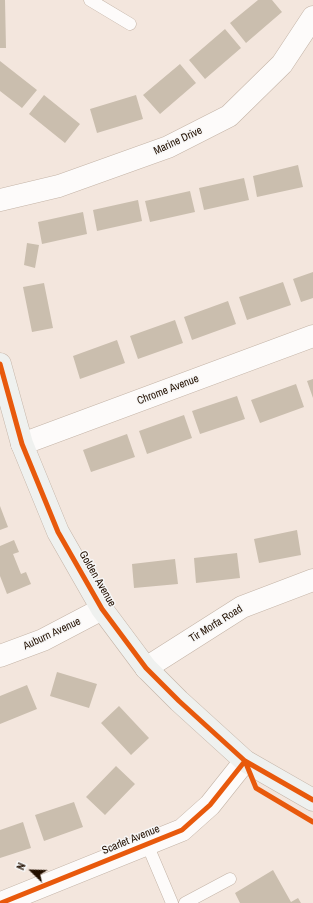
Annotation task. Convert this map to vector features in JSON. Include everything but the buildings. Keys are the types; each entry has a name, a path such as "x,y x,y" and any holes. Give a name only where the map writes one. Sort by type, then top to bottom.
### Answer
{"street":[{"name":"Marine Drive","path":"0,200 59,186 168,148 229,116 282,64 313,17"},
{"name":"Chrome Avenue","path":"22,444 313,336"},
{"name":"Golden Avenue","path":"0,364 22,444 58,532 102,609 146,668 179,701 245,761 313,800"},
{"name":"Tir Morfa Road","path":"146,668 242,607 313,580"},
{"name":"Auburn Avenue","path":"0,656 43,640 102,609"},
{"name":"Scarlet Avenue","path":"1,903 182,830 210,805 245,761"}],"lane":[{"path":"90,0 130,24"},
{"path":"147,844 172,903"},
{"path":"185,903 230,879"}],"cycle path":[{"path":"0,364 22,444 58,532 102,609 146,668 179,701 245,761 313,800"},
{"path":"245,761 256,788 313,822"},
{"path":"1,903 182,830 210,805 245,761"}]}
